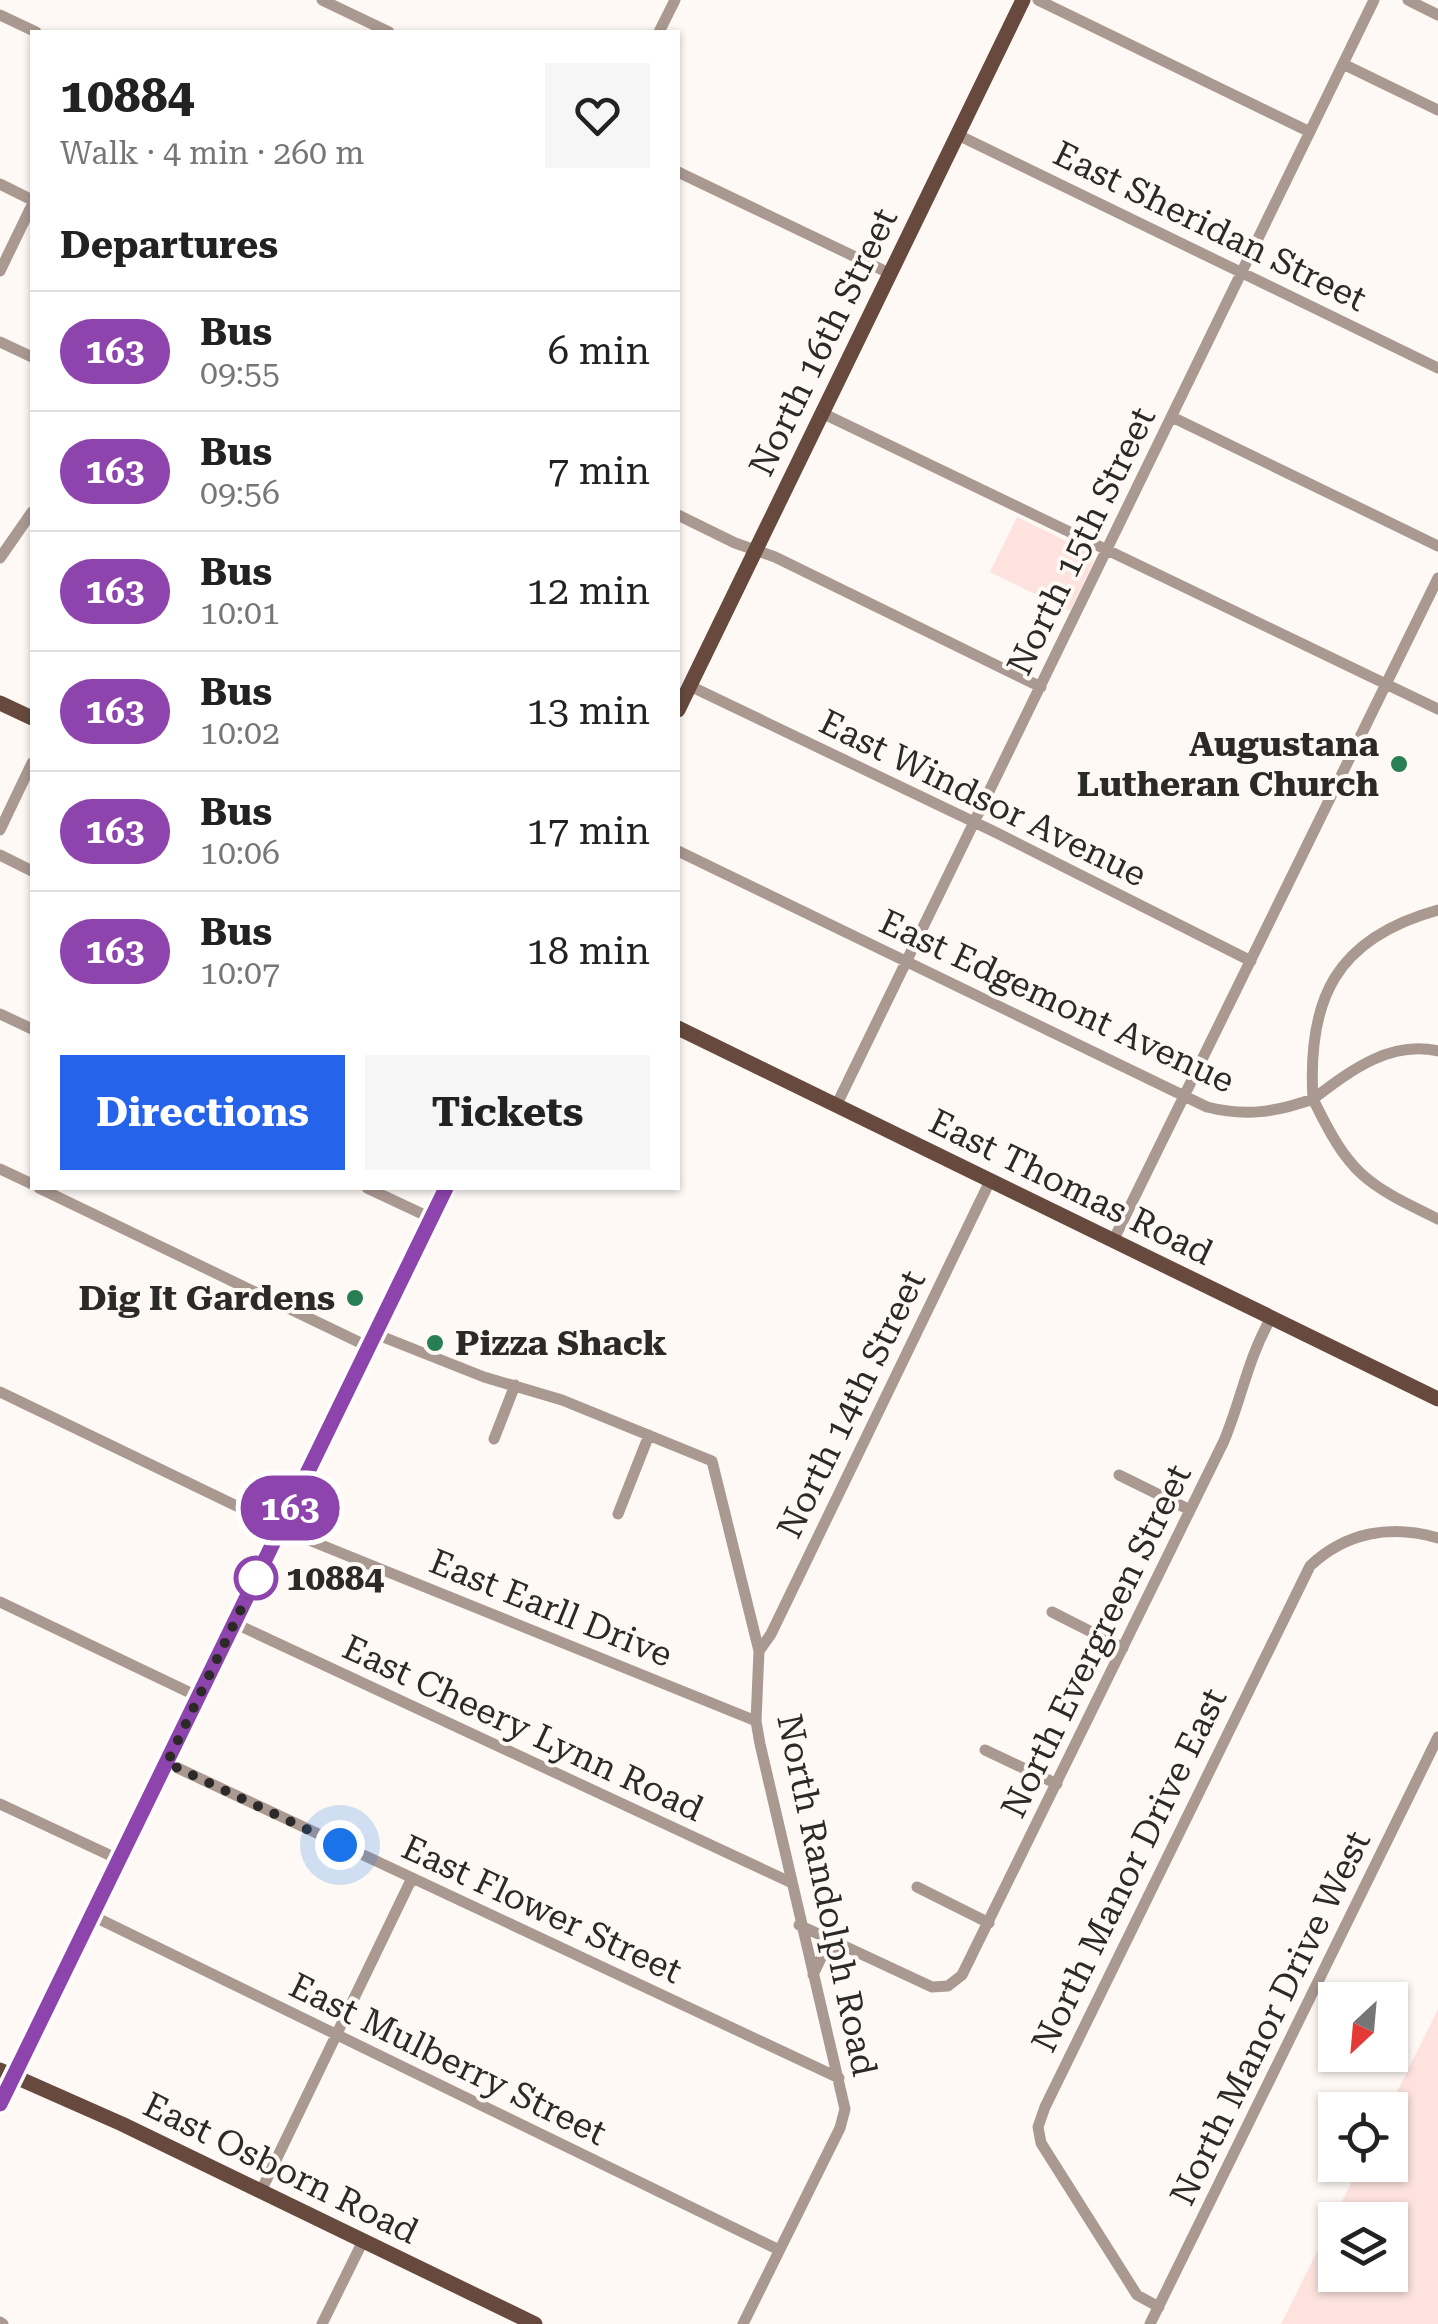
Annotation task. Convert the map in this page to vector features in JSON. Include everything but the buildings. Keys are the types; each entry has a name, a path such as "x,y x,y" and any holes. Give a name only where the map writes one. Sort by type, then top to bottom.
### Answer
{"main road":[{"name":"North 16th Street","path":"680,706 1023,0"},
{"path":"0,702 30,717"},
{"name":"East Thomas Road","path":"680,1029 1438,1399"},
{"path":"0,2104 7,2073 93,1916 445,1190"},
{"name":"East Osborn Road","path":"7,2073 534,2324"}],"street":[{"path":"322,0 385,30"},
{"path":"659,30 675,0"},
{"path":"1038,0 1310,132"},
{"name":"North 15th Street","path":"836,1106 1374,0"},
{"path":"1408,0 1438,15"},
{"path":"0,15 32,30"},
{"path":"1343,64 1438,110"},
{"name":"East Sheridan Street","path":"958,134 1438,368"},
{"path":"680,173 891,274"},
{"path":"0,184 30,201"},
{"path":"0,270 30,206"},
{"path":"0,342 30,356"},
{"path":"822,414 1438,709"},
{"path":"1172,417 1438,546"},
{"path":"0,558 30,515"},
{"path":"680,516 775,557 1041,687"},
{"path":"1113,1241 1438,578"},
{"name":"East Windsor Avenue","path":"690,686 1251,961"},
{"path":"0,830 30,767"},
{"name":"East Edgemont Avenue","path":"680,853 1184,1096 1232,1114 1280,1110 1314,1099"},
{"path":"0,856 30,870"},
{"path":"1438,910 1409,918 1351,956 1328,986 1312,1050 1314,1099 1340,1152 1363,1177 1388,1195 1438,1219"},
{"path":"0,1014 30,1028"},
{"path":"1314,1099 1370,1060 1396,1052 1438,1051"},
{"path":"0,1168 30,1183"},
{"name":"North 14th Street","path":"758,1651 771,1634 990,1180"},
{"path":"44,1190 370,1340 515,1385 649,1435 618,1514"},
{"path":"371,1190 431,1218"},
{"name":"North Evergreen Street","path":"843,1946 932,1987 956,1982 969,1964 1230,1426 1241,1400 1248,1362 1272,1318"},
{"path":"494,1438 515,1385"},
{"name":"East Earll Drive","path":"0,1392 281,1527 756,1721"},
{"name":"North Randolph Road","path":"649,1435 712,1461 758,1651 756,1721 790,1882 839,2078 844,2118 742,2324"},
{"path":"1119,1475 1190,1510"},
{"name":"North Manor Drive East","path":"1159,2307 1137,2295 1042,2142 1038,2128 1045,2107 1310,1566 1322,1554 1377,1530 1419,1532 1438,1538"},
{"path":"0,1602 199,1697"},
{"path":"1052,1612 1124,1648"},
{"name":"East Cheery Lynn Road","path":"234,1623 790,1882"},
{"name":"North Manor Drive West","path":"1150,2324 1438,1737"},
{"path":"985,1750 1057,1784"},
{"name":"East Flower Street","path":"167,1763 839,2078"},
{"path":"0,1804 120,1860"},
{"path":"261,2191 412,1878"},
{"path":"917,1887 989,1922"},
{"name":"East Mulberry Street","path":"93,1916 779,2250"},
{"path":"800,1925 843,1946"},
{"path":"813,1975 823,1954 843,1946"},
{"path":"322,2324 363,2240"}],"shaded area":[{"path":"1017,517 1093,554 1094,561 1070,611 990,572"},
{"path":"1438,2009 1438,2324 1281,2324 1318,2250 1318,2292 1408,2292 1408,2202 1342,2202 1352,2182 1408,2182 1408,2092 1397,2092"}],"bus line":[{"name":"163","path":"0,2104 445,1190"}],"place":[{"name":"Augustana Lutheran Church","path":"1399,764"},
{"name":"Dig It Gardens","path":"355,1298"},
{"name":"Pizza Shack","path":"435,1343"},
{"name":"10884","path":"256,1578"}],"route":[{"path":"256,1578 167,1763 340,1845"}]}
